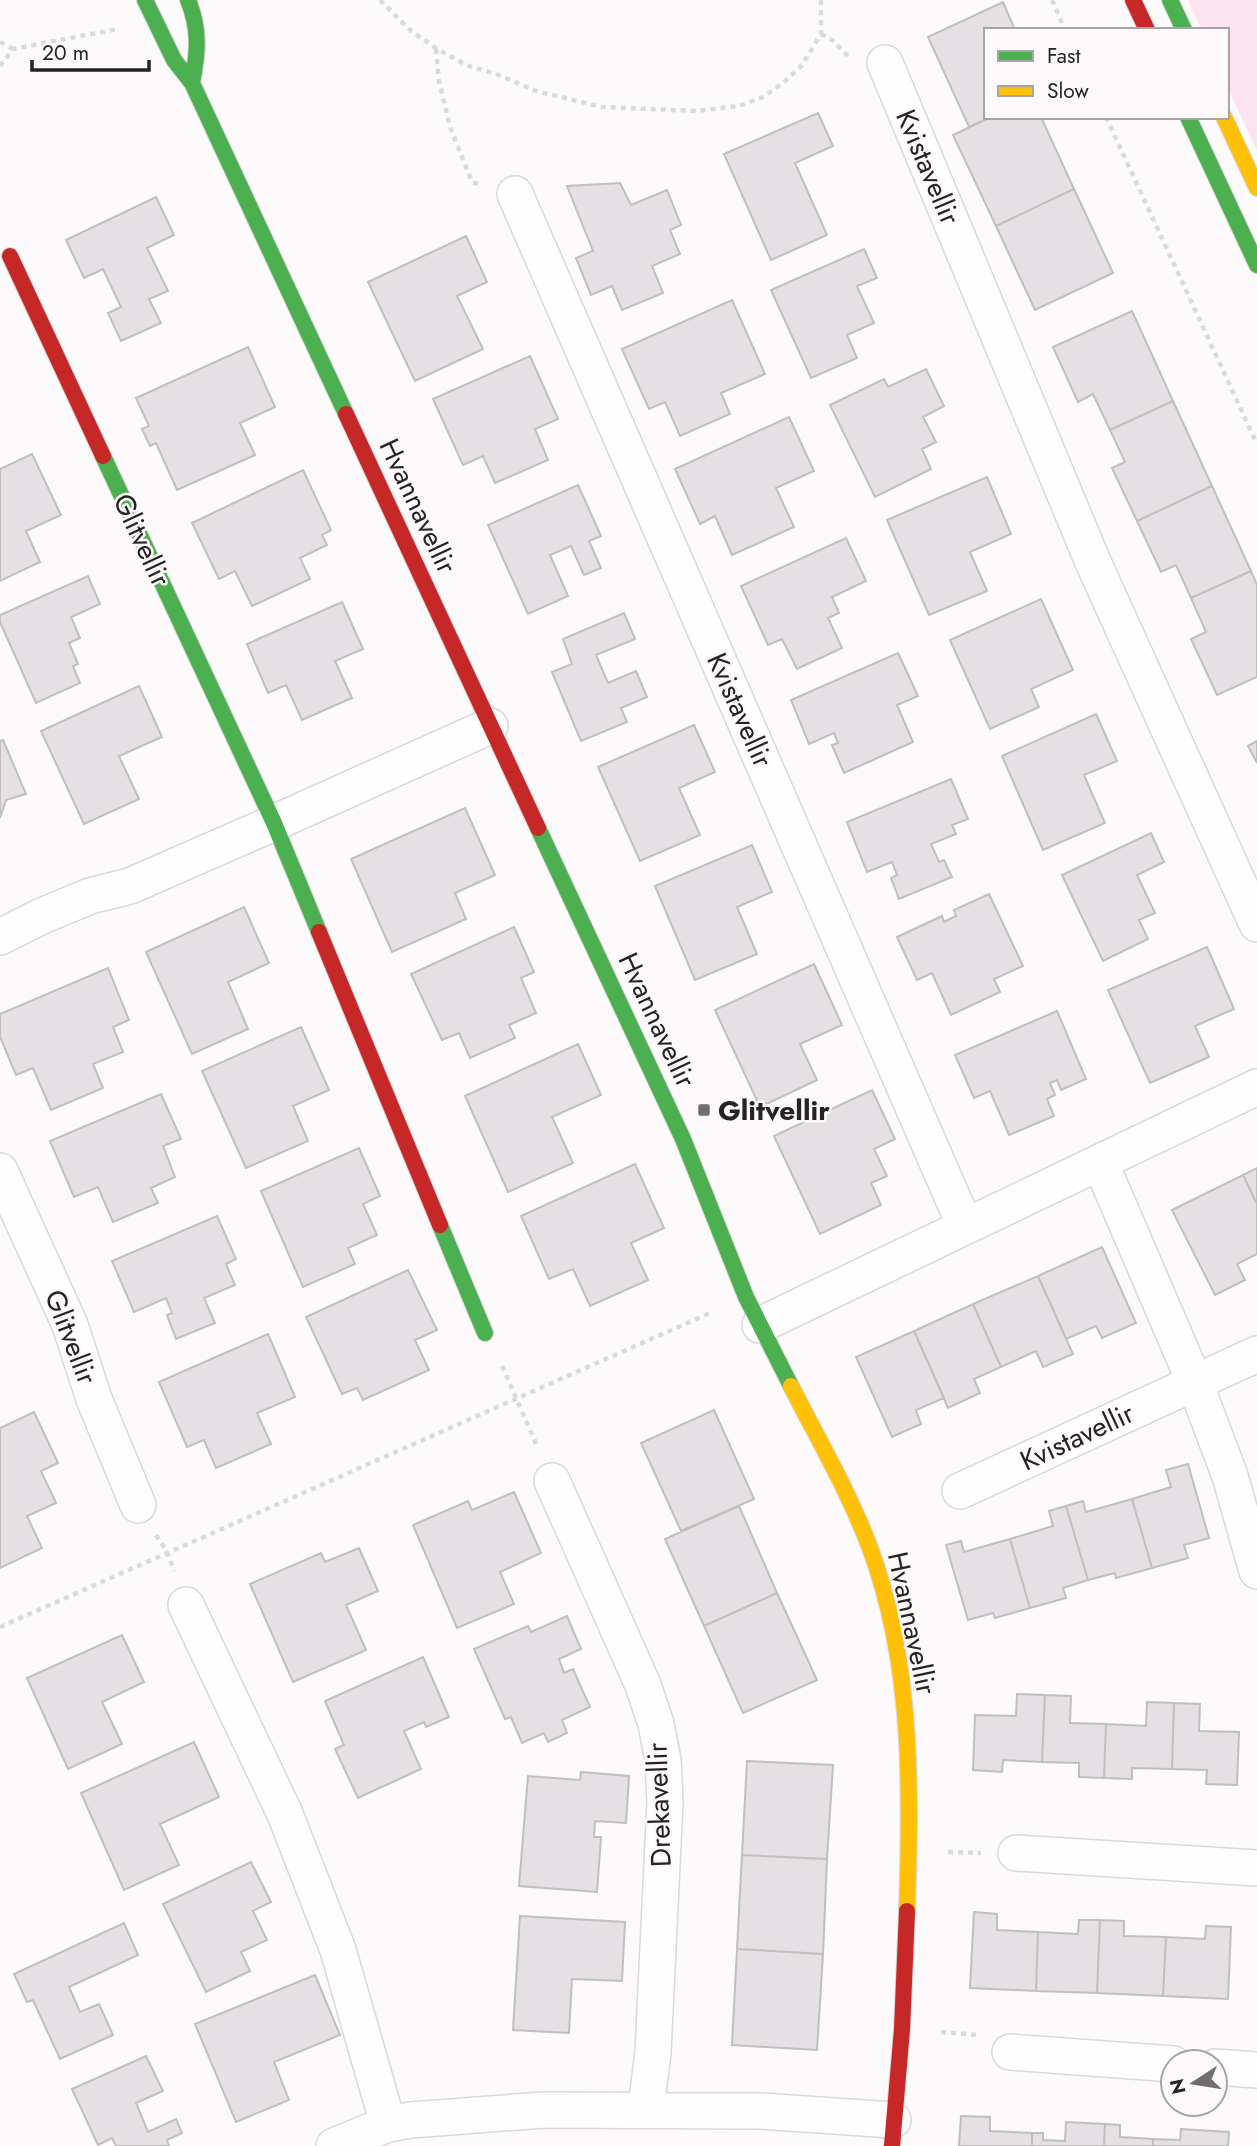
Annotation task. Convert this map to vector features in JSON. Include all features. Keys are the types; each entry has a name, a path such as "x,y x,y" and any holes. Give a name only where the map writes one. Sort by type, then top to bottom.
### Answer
{"street":[{"name":"Hvannavellir","path":"145,0 174,60 192,83 683,1139 753,1311 851,1505 870,1549 886,1601 898,1656 907,1741 909,1852 902,2029 892,2133"},
{"path":"188,0 199,29 199,46 192,83"},
{"path":"1133,0 1146,28"},
{"path":"1170,0 1183,28"},
{"name":"Kvistavellir","path":"885,64 1093,562 1257,924"},
{"path":"1189,119 1257,265"},
{"path":"1225,119 1257,188"},
{"name":"Kvistavellir","path":"515,194 965,1226"},
{"name":"Glitvellir","path":"10,256 274,824 485,1333"},
{"path":"0,937 90,896 130,886 274,824 490,726"},
{"path":"753,1311 965,1226 1257,1087"},
{"path":"1100,1162 1195,1383 1230,1476 1257,1571"},
{"name":"Glitvellir","path":"0,1171 70,1325 94,1399 138,1505"},
{"name":"Kvistavellir","path":"960,1491 1257,1354"},
{"name":"Drekavellir","path":"552,1481 643,1685 656,1724 663,1760 665,1802 655,2024 646,2109"},
{"path":"186,1605 285,1814 406,2130"},
{"path":"1016,1853 1257,1868"},
{"path":"1010,2052 1159,2063"},
{"path":"1229,2068 1257,2070"},
{"path":"334,2146 406,2130 543,2110 760,2111 892,2133"}],"path":[{"path":"380,0 411,31 466,65 536,91 602,107 658,111 739,106 763,97 802,65 821,34 821,0"},
{"path":"1052,0 1064,28"},
{"path":"0,42 13,49 123,28"},
{"path":"436,48 439,81 450,128 472,182 515,194"},
{"path":"0,66 13,49"},
{"path":"1107,119 1257,444"},
{"path":"0,1627 518,1399 613,1354 753,1311"},
{"path":"485,1333 518,1399 552,1481"},
{"path":"138,1505 167,1552 186,1605"},
{"path":"909,1852 1016,1853"},
{"path":"902,2029 984,2036 1010,2052"}],"shaded area":[{"path":"1188,0 1257,0 1257,151 1229,90 1229,28 1201,28"}],"building":[{"path":"1003,2 1014,28 984,28 984,119 987,119 969,127 928,37"},
{"path":"818,113 833,146 795,163 827,235 771,260 724,154"},
{"path":"987,119 1042,119 1074,189 996,226 953,135"},
{"path":"620,183 631,205 667,190 681,225 670,230 680,254 652,266 663,293 622,310 612,286 591,295 576,258 593,251 567,186"},
{"path":"1074,189 1113,273 1035,310 996,226"},
{"path":"156,197 174,235 147,248 168,291 149,299 161,323 121,341 108,313 121,307 103,269 84,278 66,240"},
{"path":"466,236 487,282 457,296 483,349 415,381 368,282"},
{"path":"864,249 877,278 857,286 874,323 847,335 857,358 811,378 771,290"},
{"path":"732,300 765,374 721,393 730,414 680,436 665,402 649,409 622,349"},
{"path":"1132,311 1173,401 1110,430 1093,394 1078,402 1053,347"},
{"path":"248,347 275,407 240,423 255,455 177,490 156,443 150,446 142,429 149,426 136,398"},
{"path":"530,356 558,419 535,429 548,460 495,483 483,456 463,465 433,399"},
{"path":"926,369 944,406 923,417 936,442 922,449 931,469 875,497 830,405 884,379 888,387"},
{"path":"1173,401 1212,486 1137,521 1112,468 1125,462 1110,430"},
{"path":"789,417 814,471 776,488 794,527 732,555 715,516 700,524 675,469"},
{"path":"32,454 61,515 26,531 40,562 0,581 0,469"},
{"path":"303,470 331,530 322,535 327,545 300,558 310,579 252,606 235,571 219,579 192,523"},
{"path":"987,477 1011,534 970,552 987,591 929,615 887,520"},
{"path":"578,485 601,536 589,541 601,568 584,575 571,546 550,555 568,596 528,614 488,525"},
{"path":"1212,486 1251,571 1191,598 1176,565 1161,572 1137,521"},
{"path":"846,538 866,581 832,597 839,613 828,618 842,648 797,669 782,639 768,645 741,586"},
{"path":"1251,571 1257,585 1257,677 1217,695 1191,639 1206,632 1191,598"},
{"path":"88,576 100,604 71,617 80,638 69,643 78,664 73,666 80,683 36,703 0,622 0,615"},
{"path":"1041,599 1073,670 1031,689 1039,707 990,729 950,640"},
{"path":"342,602 363,649 335,661 352,698 302,720 286,685 268,693 247,644"},
{"path":"624,613 635,639 596,655 608,683 636,671 647,697 621,708 627,722 581,741 552,672 572,664 563,639"},
{"path":"898,653 918,696 897,705 913,742 844,773 832,745 838,743 834,733 809,744 791,700"},
{"path":"139,686 162,737 119,756 139,799 84,824 41,731"},
{"path":"1096,714 1117,761 1084,775 1105,823 1043,850 1002,756"},
{"path":"694,725 715,772 679,788 700,835 640,861 598,767"},
{"path":"3,740 26,794 6,800 0,818 0,741"},
{"path":"1257,741 1257,763 1248,746"},
{"path":"951,779 968,819 952,825 956,834 931,844 939,862 944,860 952,877 899,899 891,878 897,875 892,862 867,872 847,822"},
{"path":"465,808 495,875 455,893 466,919 392,952 351,859"},
{"path":"1151,833 1164,862 1137,875 1155,913 1139,920 1148,939 1103,961 1062,875"},
{"path":"752,845 772,892 737,907 757,954 695,980 655,886"},
{"path":"989,894 1023,966 994,979 1000,992 951,1015 932,973 917,980 897,937 942,916 944,922 956,916 954,910"},
{"path":"244,907 269,963 228,982 248,1029 192,1054 146,952"},
{"path":"514,927 534,972 521,978 536,1013 509,1025 515,1038 470,1058 459,1033 442,1040 411,974"},
{"path":"1207,947 1234,1009 1195,1026 1209,1057 1150,1083 1108,990"},
{"path":"814,964 842,1025 800,1044 817,1080 760,1107 715,1010"},
{"path":"108,968 129,1020 113,1027 123,1052 93,1064 103,1088 51,1110 33,1068 16,1075 0,1037 0,1014"},
{"path":"1057,1011 1086,1079 1061,1090 1057,1080 1050,1083 1055,1095 1047,1099 1054,1116 1009,1135 990,1091 974,1098 955,1055"},
{"path":"301,1027 329,1090 293,1106 308,1141 246,1168 202,1071"},
{"path":"578,1044 601,1095 552,1117 573,1163 508,1192 465,1096"},
{"path":"872,1090 895,1139 874,1149 887,1176 871,1183 881,1205 820,1234 774,1136"},
{"path":"161,1094 181,1139 163,1146 175,1177 151,1188 158,1203 113,1222 98,1187 74,1197 50,1141"},
{"path":"359,1148 380,1196 363,1204 377,1235 348,1248 355,1264 303,1287 261,1191"},
{"path":"635,1164 664,1228 631,1243 648,1280 590,1306 573,1269 549,1279 521,1216"},
{"path":"1257,1168 1257,1204 1243,1175"},
{"path":"1243,1175 1257,1204 1257,1254 1237,1264 1245,1280 1215,1295 1172,1210"},
{"path":"217,1216 236,1259 226,1264 235,1285 204,1298 215,1323 176,1339 167,1315 172,1313 166,1298 134,1312 112,1261"},
{"path":"1102,1247 1136,1323 1102,1338 1096,1326 1066,1339 1038,1276"},
{"path":"408,1270 437,1330 415,1340 429,1370 363,1400 357,1388 342,1394 306,1317"},
{"path":"1038,1276 1073,1354 1043,1367 1036,1351 1001,1367 973,1304"},
{"path":"973,1304 1001,1367 974,1379 980,1393 948,1408 914,1331"},
{"path":"914,1331 944,1398 916,1410 921,1424 892,1437 856,1357"},
{"path":"268,1334 295,1397 257,1413 271,1444 216,1468 204,1440 187,1447 159,1382"},
{"path":"714,1410 754,1499 681,1531 641,1443"},
{"path":"34,1412 58,1463 41,1471 56,1503 27,1516 42,1548 0,1568 0,1428"},
{"path":"1188,1464 1209,1538 1184,1545 1188,1558 1152,1568 1132,1499 1171,1487 1166,1470"},
{"path":"514,1492 541,1553 500,1572 514,1604 457,1628 413,1525 468,1501 472,1510"},
{"path":"1132,1499 1152,1568 1116,1578 1115,1573 1088,1580 1066,1506 1083,1501 1086,1512"},
{"path":"739,1506 777,1593 704,1626 665,1539"},
{"path":"1066,1506 1088,1580 1063,1588 1066,1598 1030,1608 1010,1539 1053,1526 1049,1511"},
{"path":"1010,1539 1030,1608 995,1618 993,1613 968,1620 946,1545 961,1541 964,1552"},
{"path":"359,1548 378,1591 346,1605 366,1650 293,1682 250,1584 321,1553 325,1562"},
{"path":"777,1593 817,1680 743,1713 704,1626"},
{"path":"567,1616 581,1649 559,1659 564,1673 573,1669 590,1707 562,1720 567,1733 548,1742 544,1733 522,1743 511,1717 505,1719 474,1649 528,1626 531,1632"},
{"path":"122,1635 144,1682 102,1702 122,1744 68,1769 27,1678"},
{"path":"423,1657 449,1717 426,1727 424,1722 404,1731 421,1769 358,1798 335,1749 344,1745 325,1701"},
{"path":"1017,1694 1045,1695 1042,1762 1003,1760 1002,1772 973,1770 975,1715 1016,1716"},
{"path":"1045,1695 1071,1696 1070,1723 1106,1724 1104,1778 1079,1777 1079,1763 1042,1762"},
{"path":"1147,1702 1174,1703 1172,1769 1132,1768 1132,1779 1104,1778 1106,1724 1146,1726"},
{"path":"1174,1703 1200,1704 1199,1731 1239,1732 1237,1785 1206,1784 1207,1770 1172,1769"},
{"path":"194,1742 219,1797 160,1824 179,1865 124,1890 81,1793"},
{"path":"747,1761 833,1765 827,1859 742,1855"},
{"path":"581,1772 629,1776 626,1823 595,1821 594,1837 601,1837 597,1892 519,1886 528,1776 580,1780"},
{"path":"742,1855 827,1859 823,1954 737,1949"},
{"path":"251,1862 271,1902 253,1911 267,1940 241,1952 250,1971 206,1992 163,1904"},
{"path":"974,1912 997,1914 997,1930 1038,1932 1036,1991 970,1988"},
{"path":"520,1916 625,1922 622,1981 572,1979 569,2033 513,2030"},
{"path":"1079,1920 1100,1920 1097,1993 1036,1991 1038,1932 1078,1934"},
{"path":"1100,1920 1124,1921 1124,1936 1166,1937 1163,1996 1097,1993"},
{"path":"124,1923 138,1955 69,1987 80,2012 99,2004 113,2035 60,2059 33,2000 27,2002 14,1974"},
{"path":"1206,1926 1231,1927 1228,1999 1163,1996 1166,1937 1205,1939"},
{"path":"737,1949 823,1954 817,2050 732,2045"},
{"path":"315,1975 340,2035 274,2062 289,2100 236,2122 195,2024"},
{"path":"146,2056 163,2091 136,2103 148,2132 176,2119 182,2133 167,2140 169,2146 116,2146 112,2138 98,2145 72,2089"},
{"path":"961,2116 990,2117 990,2131 1032,2133 1032,2146 959,2146"},
{"path":"1066,2122 1105,2124 1104,2146 1032,2146 1032,2133 1043,2133 1043,2140 1065,2141"},
{"path":"1105,2124 1120,2125 1120,2137 1153,2139 1153,2146 1104,2146"},
{"path":"1181,2129 1229,2132 1228,2146 1153,2146 1153,2139 1180,2140"}],"traffic: fast":[{"path":"145,0 174,60 192,83 346,414"},
{"path":"188,0 195,21 197,41 192,83"},
{"path":"1170,0 1183,28"},
{"path":"1189,119 1257,265"},
{"path":"103,456 274,823 319,932"},
{"path":"538,828 683,1139 746,1297 791,1386"},
{"path":"440,1225 485,1333"}],"traffic: slow":[{"path":"1225,119 1257,188"},
{"path":"791,1386 862,1527 884,1592 894,1636 906,1727 909,1819 907,1911"}],"traffic: jam":[{"path":"1133,0 1146,28"},
{"path":"10,256 103,456"},
{"path":"346,414 538,828"},
{"path":"319,932 440,1225"},
{"path":"892,2146 902,2029 907,1911"}],"place":[{"name":"Glitvellir","path":"704,1110"}]}
